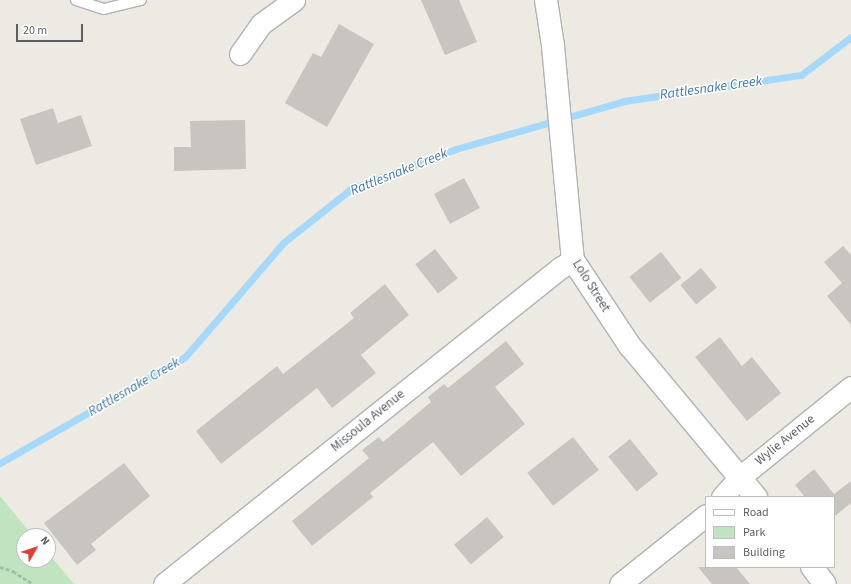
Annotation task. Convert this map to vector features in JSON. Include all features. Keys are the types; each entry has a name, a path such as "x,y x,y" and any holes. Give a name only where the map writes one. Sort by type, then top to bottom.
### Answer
{"street":[{"path":"240,54 262,24 294,0"},
{"name":"Lolo Street","path":"546,0 553,46 573,260 630,346 755,496"},
{"name":"Missoula Avenue","path":"164,584 560,268 573,260"},
{"name":"Wylie Avenue","path":"723,496 740,477 851,387"},
{"path":"620,584 705,516"},
{"path":"813,568 825,584"}],"lane":[{"path":"76,0 104,9 141,0"}],"path":[{"path":"0,567 13,571 33,584"}],"green space":[{"path":"0,496 26,528 16,528 16,568 56,568 56,563 74,584 0,584"}],"building":[{"path":"421,0 459,0 477,42 445,55"},
{"path":"339,24 374,44 327,127 285,103 313,53 321,57"},
{"path":"53,108 58,123 81,115 92,146 36,165 20,119"},
{"path":"245,120 246,169 174,171 174,147 191,147 190,121"},
{"path":"464,178 480,208 450,224 434,194"},
{"path":"843,246 851,255 851,325 827,296 842,283 824,262"},
{"path":"435,249 458,278 438,294 415,264"},
{"path":"661,252 681,278 650,303 629,277"},
{"path":"701,268 717,287 696,305 680,285"},
{"path":"385,284 409,315 361,355 376,373 332,408 317,388 221,464 196,431 277,366 283,374 354,318 350,313"},
{"path":"720,337 742,366 752,357 781,393 747,421 695,357"},
{"path":"506,341 524,364 495,387 525,424 461,476 433,442 370,493 373,497 312,546 292,521 369,458 362,450 379,437 383,442 431,402 428,397 444,384 448,388"},
{"path":"573,437 599,470 553,506 527,473"},
{"path":"630,439 658,474 637,492 608,457"},
{"path":"124,463 150,496 91,544 96,550 77,565 56,538 56,528 48,528 44,523"},
{"path":"814,469 834,494 851,481 851,503 835,516 835,496 804,496 795,485"},
{"path":"487,517 504,537 471,565 454,545"},
{"path":"698,567 737,568 750,584 712,584"}],"waterway":[{"name":"Rattlesnake Creek","path":"0,463 185,357 283,243 351,189 456,149 624,101 801,75 851,37"}]}
